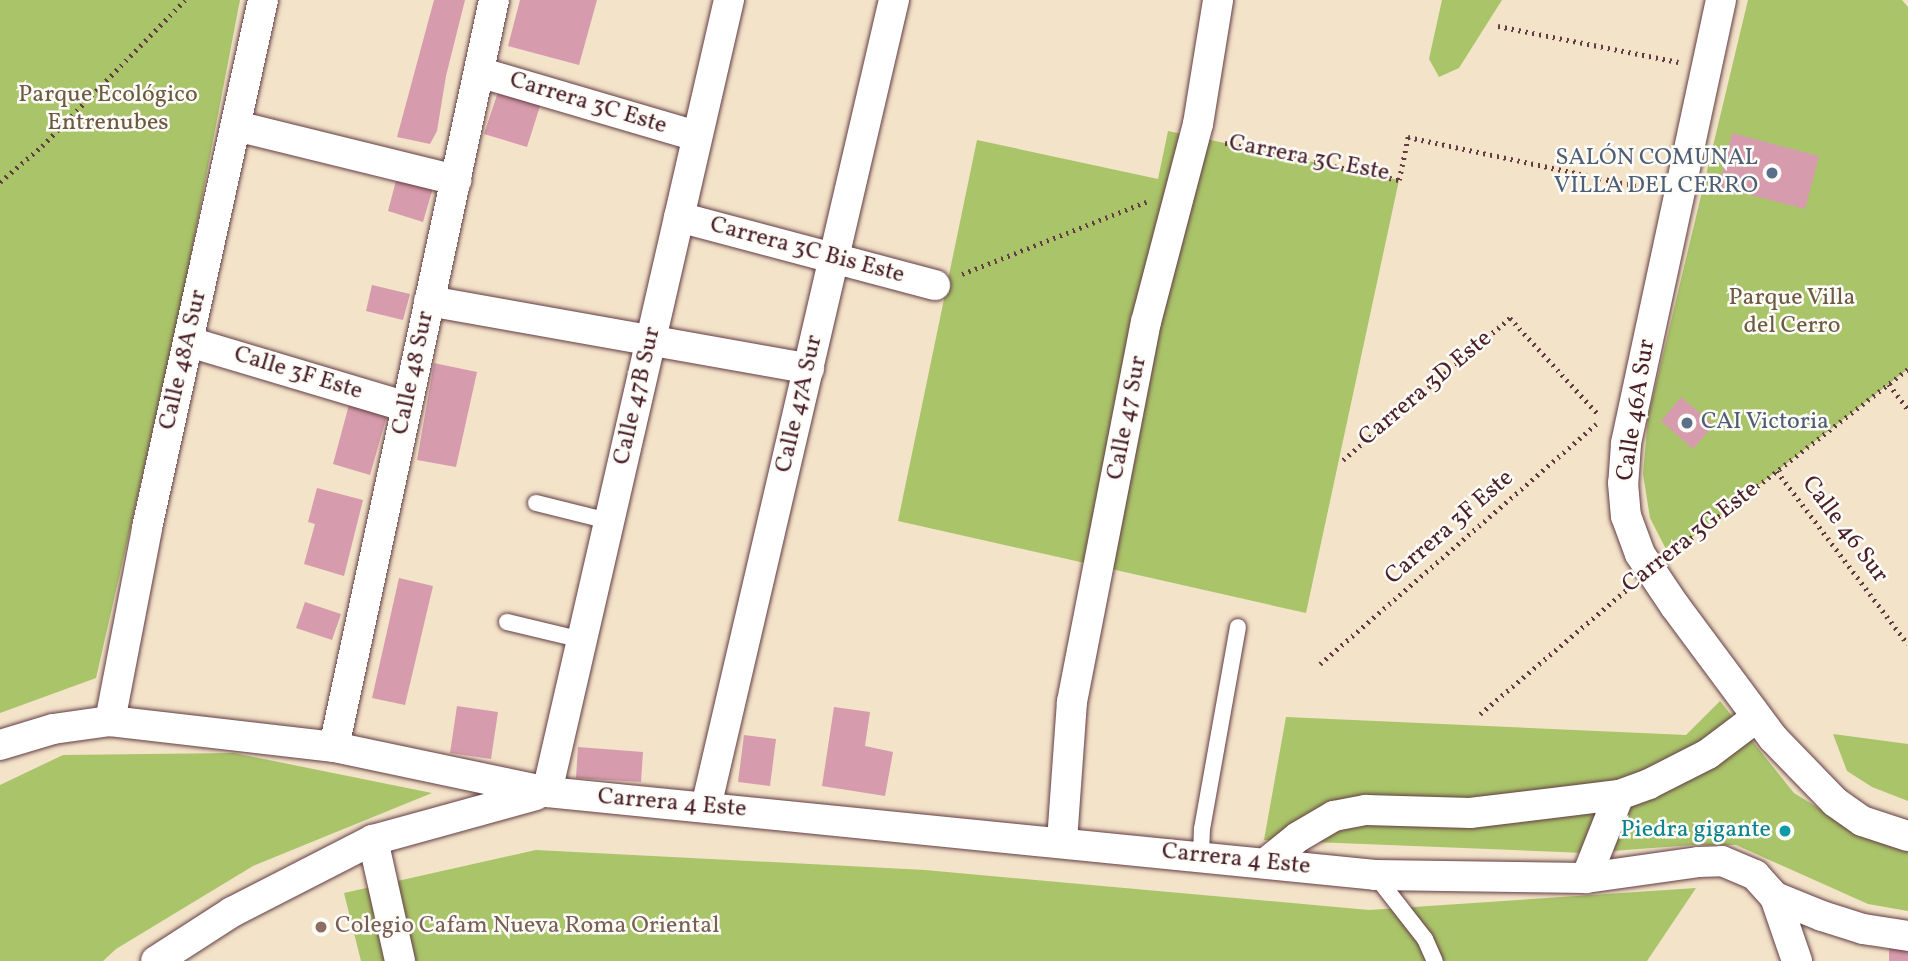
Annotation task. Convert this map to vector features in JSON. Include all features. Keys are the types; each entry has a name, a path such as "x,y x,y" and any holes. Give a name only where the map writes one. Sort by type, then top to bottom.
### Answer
{"street":[{"name":"Calle 48A Sur","path":"110,721 146,528 263,0"},
{"name":"Calle 48 Sur","path":"334,747 494,0"},
{"name":"Calle 47B Sur","path":"547,792 729,0"},
{"name":"Calle 47A Sur","path":"706,807 894,0"},
{"name":"Calle 47 Sur","path":"1062,841 1072,702 1146,322 1195,136 1218,0"},
{"name":"Calle 46A Sur","path":"1721,0 1626,444 1623,483 1626,516 1640,554 1773,738 1835,802 1862,821 1908,836"},
{"name":"Carrera 3C Este","path":"479,72 697,136"},
{"path":"236,126 456,180"},
{"name":"Carrera 3C Bis Este","path":"679,217 935,285"},
{"path":"429,302 809,369"},
{"name":"Calle 3F Este","path":"189,342 407,407"},
{"path":"1266,863 1298,836 1334,816 1366,810 1470,813 1619,795 1649,784 1708,754 1757,717"},
{"path":"0,746 53,729 110,721"},
{"name":"Carrera 4 Este","path":"110,721 334,747 547,792 1062,841 1375,875 1586,878 1722,861 1755,875 1775,897 1863,929 1908,936"},
{"name":"Carrera 4 Este","path":"156,961 232,912 373,840 547,792"},
{"path":"1586,878 1619,795"},
{"path":"373,840 400,961"},
{"path":"1775,897 1797,961"}],"lane":[{"path":"536,503 609,521"},
{"path":"507,622 582,640"},
{"path":"1201,856 1202,829 1238,627"},
{"path":"1375,875 1425,939 1435,961"}],"path":[{"path":"0,181 42,146 185,0"},
{"path":"1498,26 1707,67"},
{"name":"Carrera 3C Este","path":"1195,136 1399,180 1408,137 1679,195"},
{"path":"935,285 1181,188"},
{"name":"Carrera 3D Este","path":"1343,460 1510,318 1602,419"},
{"name":"Carrera 3G Este","path":"1480,714 1650,569 1908,369"},
{"path":"1889,384 1908,409"},
{"name":"Carrera 3F Este","path":"1320,664 1602,419"},
{"name":"Calle 46 Sur","path":"1777,471 1908,644"}],"green space":[{"name":"Parque Ecológico Entrenubes","path":"0,0 240,0 182,302 96,678 0,713"},
{"path":"1442,0 1502,0 1459,68 1439,77 1429,59"},
{"name":"Parque Villa del Cerro","path":"1748,0 1902,0 1908,7 1908,369 1669,555 1650,518 1643,474 1648,417"},
{"path":"1168,131 1399,180 1306,613 898,521 977,140 1158,179"},
{"path":"1720,701 1794,793 1859,833 1908,847 1908,911 1868,904 1736,845 1693,845 1585,853 1264,840 1286,717 1686,735"},
{"path":"1833,734 1908,744 1908,801 1872,787 1847,771"},
{"path":"234,753 432,793 253,866 116,949 103,961 0,961 0,785 63,755"},
{"path":"536,850 925,870 1369,910 1696,888 1647,961 361,961 344,893"}],"building":[{"path":"434,0 465,0 446,76 437,131 430,144 397,137"},
{"path":"520,0 597,0 579,65 508,46"},
{"path":"498,92 540,106 527,147 484,134"},
{"path":"1732,133 1819,156 1805,209 1719,187"},
{"path":"397,177 433,188 423,222 388,211"},
{"path":"372,285 410,294 403,320 366,311"},
{"path":"434,363 477,372 456,467 417,460"},
{"name":"CAI Victoria","path":"1681,397 1714,425 1693,449 1661,421"},
{"path":"350,401 388,412 370,475 333,464"},
{"path":"317,488 363,500 344,576 304,564 315,524 308,522"},
{"path":"399,578 433,586 405,705 372,698"},
{"path":"305,602 341,614 332,640 296,628"},
{"path":"457,706 498,712 491,759 450,753"},
{"path":"834,707 870,712 865,746 893,752 885,796 822,786"},
{"path":"744,735 776,739 770,786 738,782"},
{"path":"578,747 643,752 641,782 576,778"},
{"path":"1889,947 1908,947 1908,961 1889,961"}],"place":[{"name":"SALÓN COMUNAL VILLA DEL CERRO","path":"1772,173"},
{"name":"CAI Victoria","path":"1687,423"},
{"name":"Piedra gigante","path":"1785,831"},
{"name":"Colegio Cafam Nueva Roma Oriental","path":"321,927"}]}
